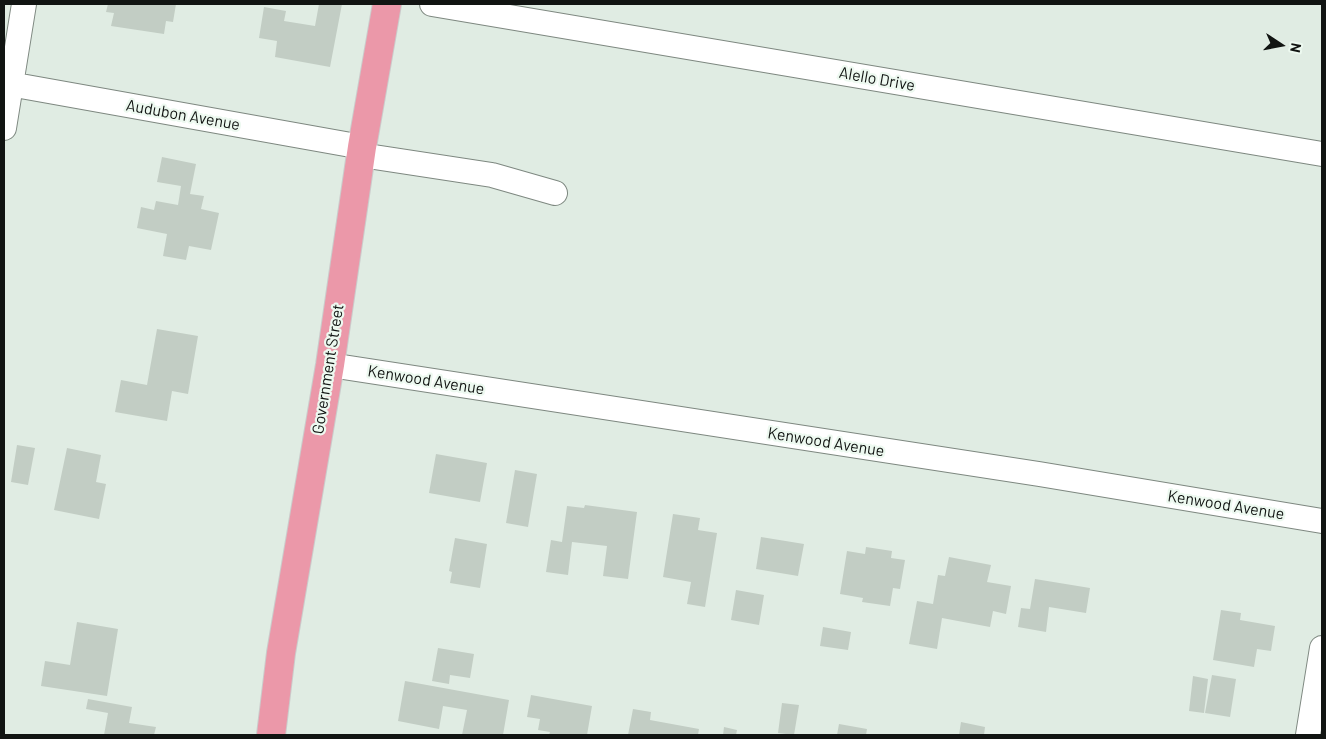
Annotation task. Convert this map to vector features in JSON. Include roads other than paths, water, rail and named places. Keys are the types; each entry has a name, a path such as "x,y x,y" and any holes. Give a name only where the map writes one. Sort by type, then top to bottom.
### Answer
{"main road":[{"name":"Government Street","path":"271,735 281,653 330,365 362,151 387,4"}],"street":[{"path":"4,128 7,84 24,4"},
{"name":"Alello Drive","path":"432,4 1322,154"},
{"name":"Audubon Avenue","path":"7,84 492,175 555,193"},
{"name":"Kenwood Avenue","path":"330,365 1039,474 1322,521"},
{"path":"1308,735 1322,648"}]}
